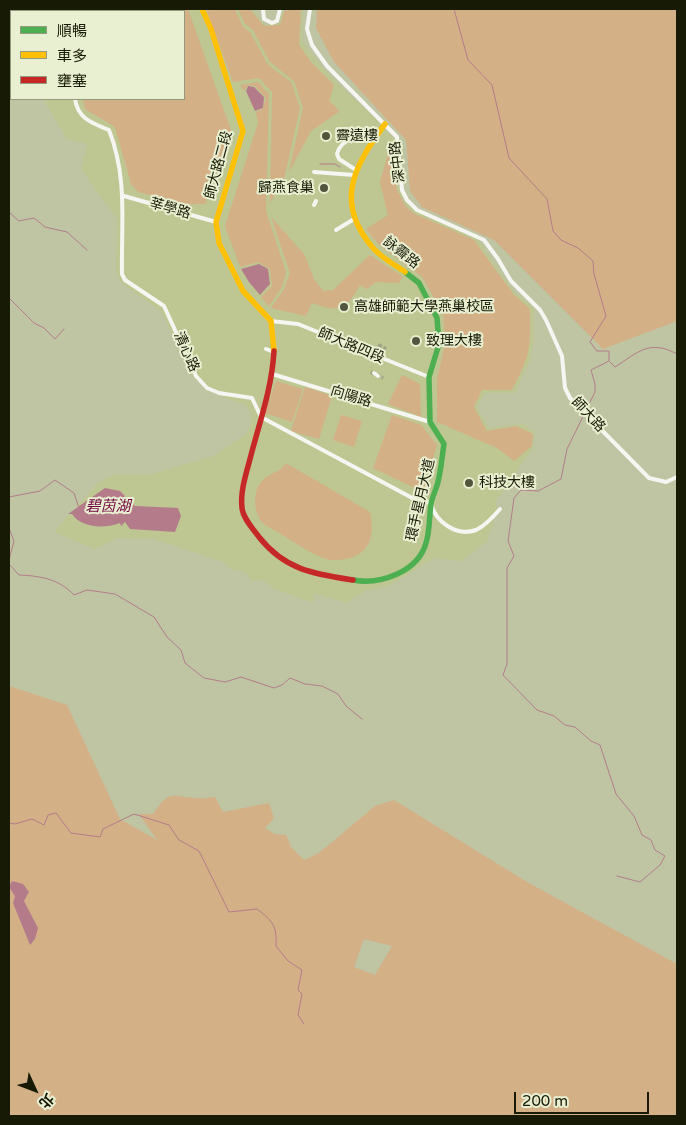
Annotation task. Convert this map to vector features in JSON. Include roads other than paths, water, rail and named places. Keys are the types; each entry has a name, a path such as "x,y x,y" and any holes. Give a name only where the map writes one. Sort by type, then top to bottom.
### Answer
{"street":[{"name":"師大路二段","path":"202,9 211,29 243,131 216,222"},
{"path":"263,9 264,19 272,23 277,21 280,9"},
{"name":"深中路","path":"310,9 307,29 312,45 327,66 397,137 402,190 407,200 417,210 484,240 511,281 540,310"},
{"name":"清心路","path":"75,100 77,110 82,117 109,130 115,145 124,196 122,274 125,280 164,306 196,376 208,388 219,393 252,398 261,418"},
{"name":"詠霽路","path":"384,125 355,172 350,196 351,222 374,249 419,283 437,318 439,344 429,377"},
{"path":"355,172 337,154 340,146 353,139 374,141"},
{"path":"314,172 355,172"},
{"name":"莘學路","path":"124,196 216,222"},
{"path":"216,222 219,243 238,282 253,304 271,321"},
{"path":"336,230 351,222"},
{"name":"師大路","path":"540,310 562,356 566,388 570,398 649,478 666,482 677,477"},
{"name":"環手星月大道","path":"271,321 274,352 272,374 243,487 242,509 252,528 268,548 287,563 311,573 363,582 386,579 404,570 417,558 426,544 430,503 438,481 444,444 430,422"},
{"name":"師大路四段","path":"271,321 298,324 429,377"},
{"path":"266,349 274,352"},
{"name":"向陽路","path":"272,374 430,422"},
{"path":"429,377 430,422"},
{"path":"261,418 416,500 430,503 432,511 444,525 467,532 478,529 500,509"}],"water":[{"path":"248,86 254,87 264,97 263,108 255,111 246,91"},
{"path":"259,264 268,269 270,284 260,295 241,269"},
{"name":"碧茵湖","path":"105,488 120,491 135,506 178,508 181,516 175,532 130,529 125,522 121,526 120,523 107,526 87,525 76,519 72,514 68,514"},
{"path":"12,881 23,884 29,892 24,901 38,928 35,939 30,945 13,903 15,896 9,887"}],"waterway":[{"path":"454,9 468,60 492,85 509,158 547,199 553,231 561,240 578,248 593,261 594,274 606,316 590,342 597,351 609,351 609,361 591,370 595,392 567,449 561,479 538,491 521,490 514,498 508,541 514,556 507,568 507,664 503,675 537,710 554,716 565,725 575,727 591,741 600,745 616,794 634,816 642,835 651,840 655,850 665,856 660,865 640,882 617,876"},
{"path":"320,164 335,164 340,167"},
{"path":"9,208 9,212 19,221 34,218 45,227 67,232 87,250"},
{"path":"9,298 34,323 44,328 55,339 64,329"},
{"path":"610,362 615,367 638,352 652,348 668,350 677,354"},
{"path":"9,497 40,491 55,480 74,493 79,508"},
{"path":"9,528 14,541 9,560"},
{"path":"9,564 19,575 49,579 62,585 74,595 87,590 115,594 154,617 167,637 181,650 185,663 204,678 225,682 241,677 274,688 282,685 290,678 305,684 322,686 338,694 346,706 362,719"},
{"path":"9,823 15,824 32,819 44,825 48,815 56,813 71,833 100,837 103,829 134,814 169,825 179,840 199,851 229,912 257,909 273,924 276,933 276,946 288,961 302,970 298,990 302,994 298,1015 304,1024"}],"tunnel":[{"path":"378,345 386,349"},
{"path":"371,372 383,378"}],"place":[{"name":"霽遠樓","path":"326,136"},
{"name":"歸燕食巢","path":"324,188"},
{"name":"高雄師範大學燕巢校區","path":"344,307"},
{"name":"致理大樓","path":"416,341"},
{"name":"科技大樓","path":"469,483"}]}
